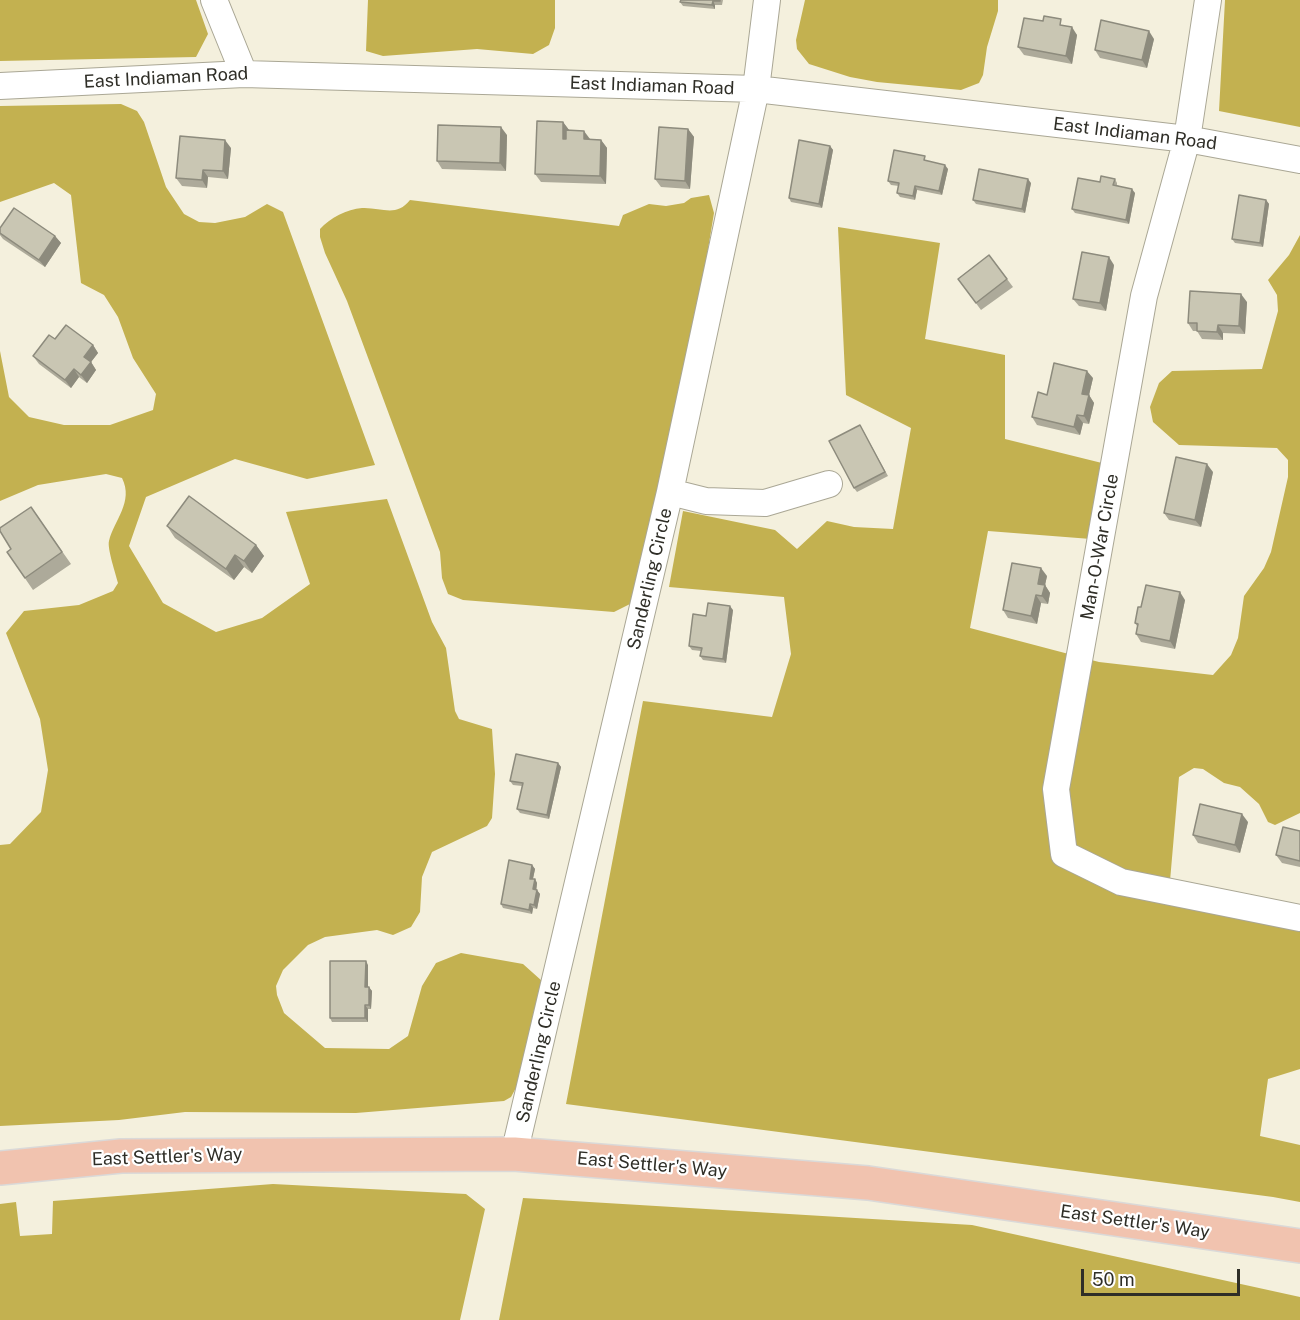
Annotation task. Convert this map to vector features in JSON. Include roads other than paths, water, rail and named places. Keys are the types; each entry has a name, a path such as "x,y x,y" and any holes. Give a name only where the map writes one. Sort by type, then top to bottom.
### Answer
{"main road":[{"name":"East Settler's Way","path":"0,1168 121,1156 514,1154 868,1183 1300,1246"}],"street":[{"path":"214,0 244,74"},
{"name":"Sanderling Circle","path":"514,1154 670,492 756,89 767,0"},
{"name":"Man-O-War Circle","path":"1208,0 1187,139 1144,296 1056,789 1064,854 1121,882 1300,918"},
{"name":"East Indiaman Road","path":"0,86 244,74 756,89 1187,139 1300,160"},
{"path":"670,492 706,501 765,503 829,484"}]}
